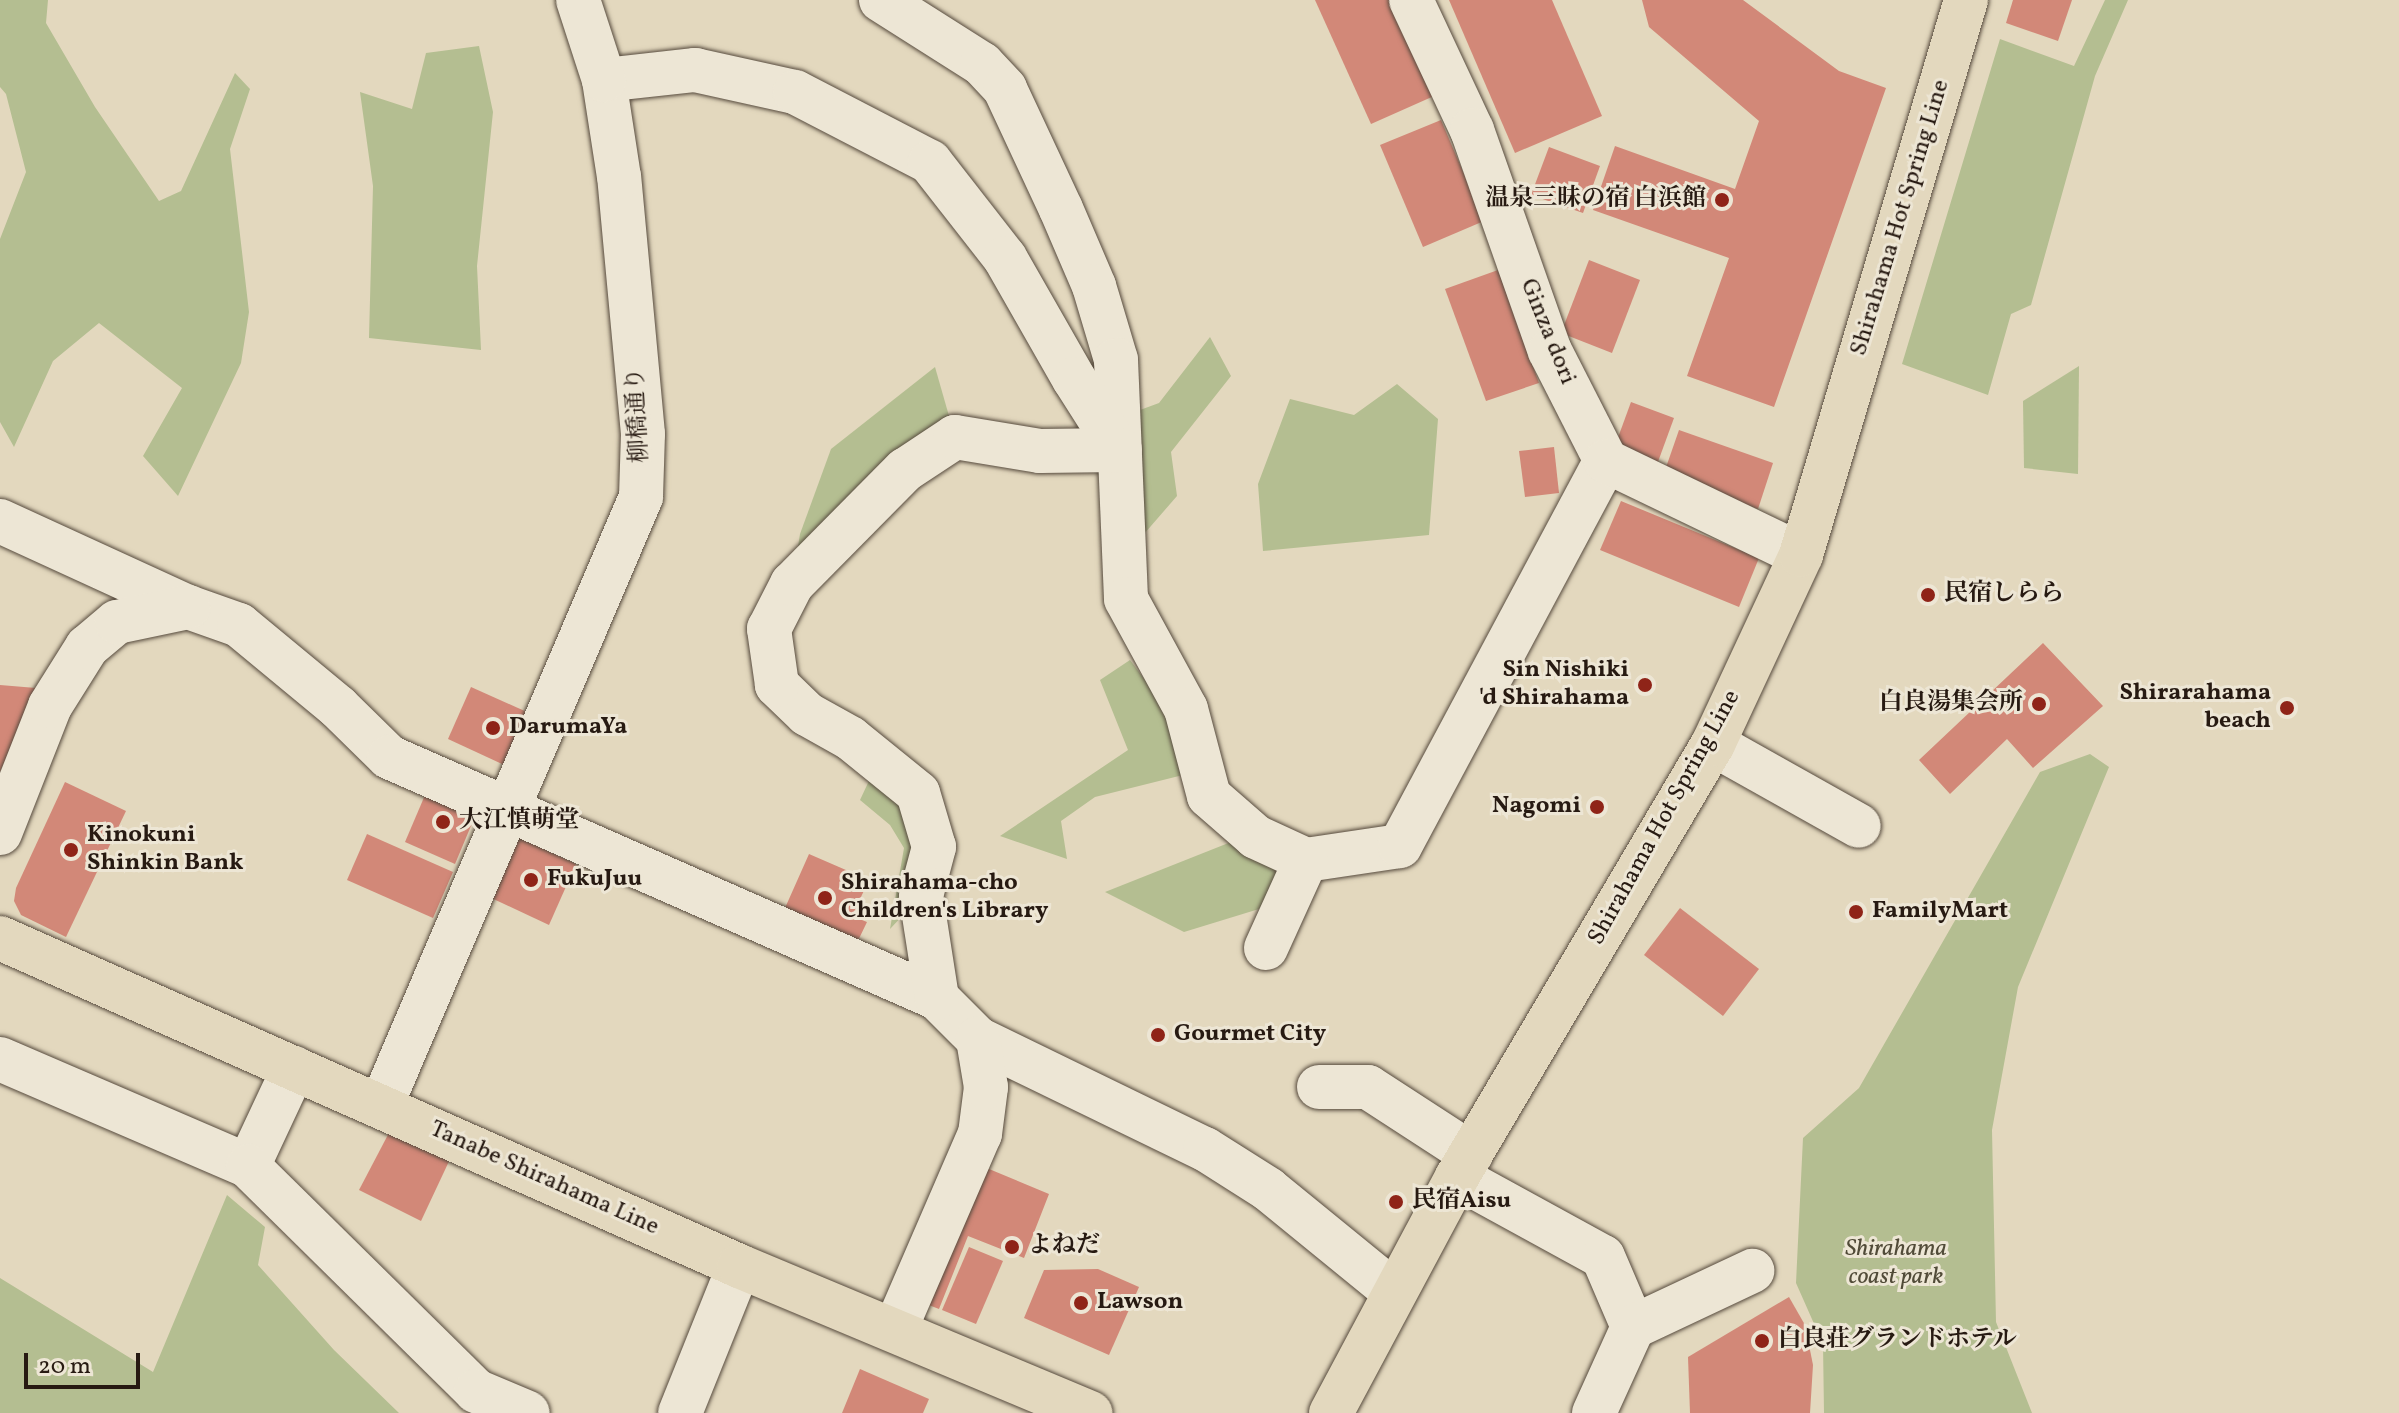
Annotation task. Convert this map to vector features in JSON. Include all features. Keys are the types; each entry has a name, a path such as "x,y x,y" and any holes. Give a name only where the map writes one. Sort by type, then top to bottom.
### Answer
{"main road":[{"name":"Shirahama Hot Spring Line","path":"1331,1413 1393,1291 1464,1166 1713,744 1801,555 1966,0"},
{"name":"Tanabe Shirahama Line","path":"0,938 739,1266 1090,1413"}],"street":[{"name":"柳橋通り","path":"381,1106 641,497 643,434 619,177 604,80 578,0"},
{"path":"881,0 982,64 1005,89 1094,286 1116,360 1126,599 1186,709 1209,796 1256,837 1306,860 1400,846 1606,461 1801,555"},
{"name":"Ginza dori","path":"1411,0 1472,130 1550,351 1606,461"},
{"path":"604,80 695,70 795,92 930,162 1005,258 1074,379 1120,450"},
{"path":"937,998 921,896 934,847 918,793 850,738 807,714 777,685 769,629 792,584 905,470 955,437 1040,451 1120,450"},
{"path":"0,521 188,607 239,625 338,707 389,757 937,998 978,1039 1205,1149 1268,1189 1393,1291"},
{"path":"0,833 50,706 87,647 117,622 188,607"},
{"path":"1713,744 1859,826"},
{"path":"1266,948 1306,860"},
{"path":"895,1330 980,1134 986,1087 978,1039"},
{"path":"0,1059 248,1166 476,1391 528,1413"},
{"path":"248,1166 294,1068"},
{"path":"1319,1087 1368,1087 1464,1166 1603,1257 1633,1327"},
{"path":"680,1413 739,1266"},
{"path":"1594,1413 1633,1327 1752,1271"}],"green space":[{"path":"0,0 48,0 46,23 95,107 159,201 181,191 235,73 250,89 230,149 249,312 241,363 178,496 143,456 182,388 99,323 53,361 14,447 0,422 0,239 26,172 6,94 0,87"},
{"path":"2105,0 2128,0 2095,76 2031,305 2011,314 1988,395 1902,364 2000,39 2074,66"},
{"path":"479,46 493,112 477,266 481,350 369,338 373,186 360,92 412,109 426,53"},
{"path":"1210,337 1231,376 1171,452 1177,496 1131,549 1140,410 1159,403"},
{"path":"2079,366 2078,474 2024,468 2023,401"},
{"path":"935,367 955,437 792,584 800,534 831,449"},
{"path":"1397,384 1438,419 1429,535 1263,551 1258,484 1290,399 1354,415"},
{"path":"1130,660 1172,716 1183,775 1095,797 1061,821 1067,859 1000,836 1128,750 1100,680"},
{"name":"Shirahama coast park","path":"2090,754 2109,767 2018,987 1992,1130 1996,1322 2032,1413 1824,1413 1823,1344 1796,1283 1803,1138 1859,1088 2040,772"},
{"path":"875,768 918,793 921,896 890,929 904,848 890,825 860,800"},
{"path":"1236,840 1283,868 1259,909 1184,932 1105,892"},
{"path":"227,1195 265,1227 258,1265 334,1350 399,1413 0,1413 0,1278 153,1372"}],"building":[{"path":"1315,0 1391,0 1434,96 1371,124"},
{"path":"1449,0 1552,0 1602,116 1515,153"},
{"name":"温泉三昧の宿 白浜館","path":"1642,0 1743,0 1839,71 1886,88 1774,407 1687,376 1729,258 1593,210 1615,146 1735,189 1759,121 1649,27"},
{"path":"2013,0 2072,0 2058,41 2006,23"},
{"path":"1441,120 1484,221 1423,247 1380,145"},
{"path":"1549,147 1600,166 1583,213 1531,195"},
{"path":"1589,260 1640,280 1612,353 1561,333"},
{"path":"1498,270 1539,383 1486,401 1445,289"},
{"path":"1631,402 1674,418 1655,470 1612,454"},
{"path":"1679,430 1773,463 1758,509 1663,476"},
{"path":"1554,447 1559,493 1525,497 1519,451"},
{"path":"1621,501 1759,558 1739,607 1600,550"},
{"path":"2043,643 2103,706 2033,768 2007,739 1950,794 1919,760"},
{"path":"0,685 36,688 0,772"},
{"name":"DarumaYa","path":"471,687 538,717 515,770 448,739"},
{"name":"大江慎萌堂","path":"431,781 481,802 455,864 405,842"},
{"name":"Kinokuni Shinkin Bank","path":"65,782 126,811 66,937 21,915 14,901 16,888"},
{"path":"367,834 453,872 433,918 347,880"},
{"name":"FukuJuu","path":"513,835 576,864 549,925 487,896"},
{"name":"Shirahama-cho Children's Library","path":"809,854 869,880 852,916 867,922 854,949 781,917"},
{"path":"1680,908 1759,969 1723,1016 1644,955"},
{"path":"391,1129 451,1157 421,1221 359,1190"},
{"name":"よねだ","path":"977,1164 1049,1194 1024,1258 968,1236 939,1309 921,1302"},
{"path":"969,1247 1003,1261 976,1324 942,1310"},
{"name":"Lawson","path":"1098,1269 1139,1287 1109,1355 1024,1318 1044,1270"},
{"name":"白良荘グランドホテル","path":"1789,1297 1805,1325 1813,1365 1810,1413 1690,1413 1688,1357"},
{"path":"860,1369 929,1399 923,1413 842,1413"}],"place":[{"name":"温泉三昧の宿 白浜館","path":"1722,200"},
{"name":"民宿しらら","path":"1928,595"},
{"name":"Sin Nishiki 'd Shirahama","path":"1645,685"},
{"name":"白良湯集会所","path":"2039,704"},
{"name":"Shirarahama beach","path":"2287,708"},
{"name":"DarumaYa","path":"493,728"},
{"name":"Nagomi","path":"1597,807"},
{"name":"大江慎萌堂","path":"443,822"},
{"name":"Kinokuni Shinkin Bank","path":"71,850"},
{"name":"FukuJuu","path":"531,880"},
{"name":"Shirahama-cho Children's Library","path":"825,898"},
{"name":"FamilyMart","path":"1856,912"},
{"name":"Gourmet City","path":"1158,1035"},
{"name":"民宿Aisu","path":"1396,1202"},
{"name":"よねだ","path":"1012,1247"},
{"name":"Lawson","path":"1081,1303"},
{"name":"白良荘グランドホテル","path":"1762,1341"}]}
